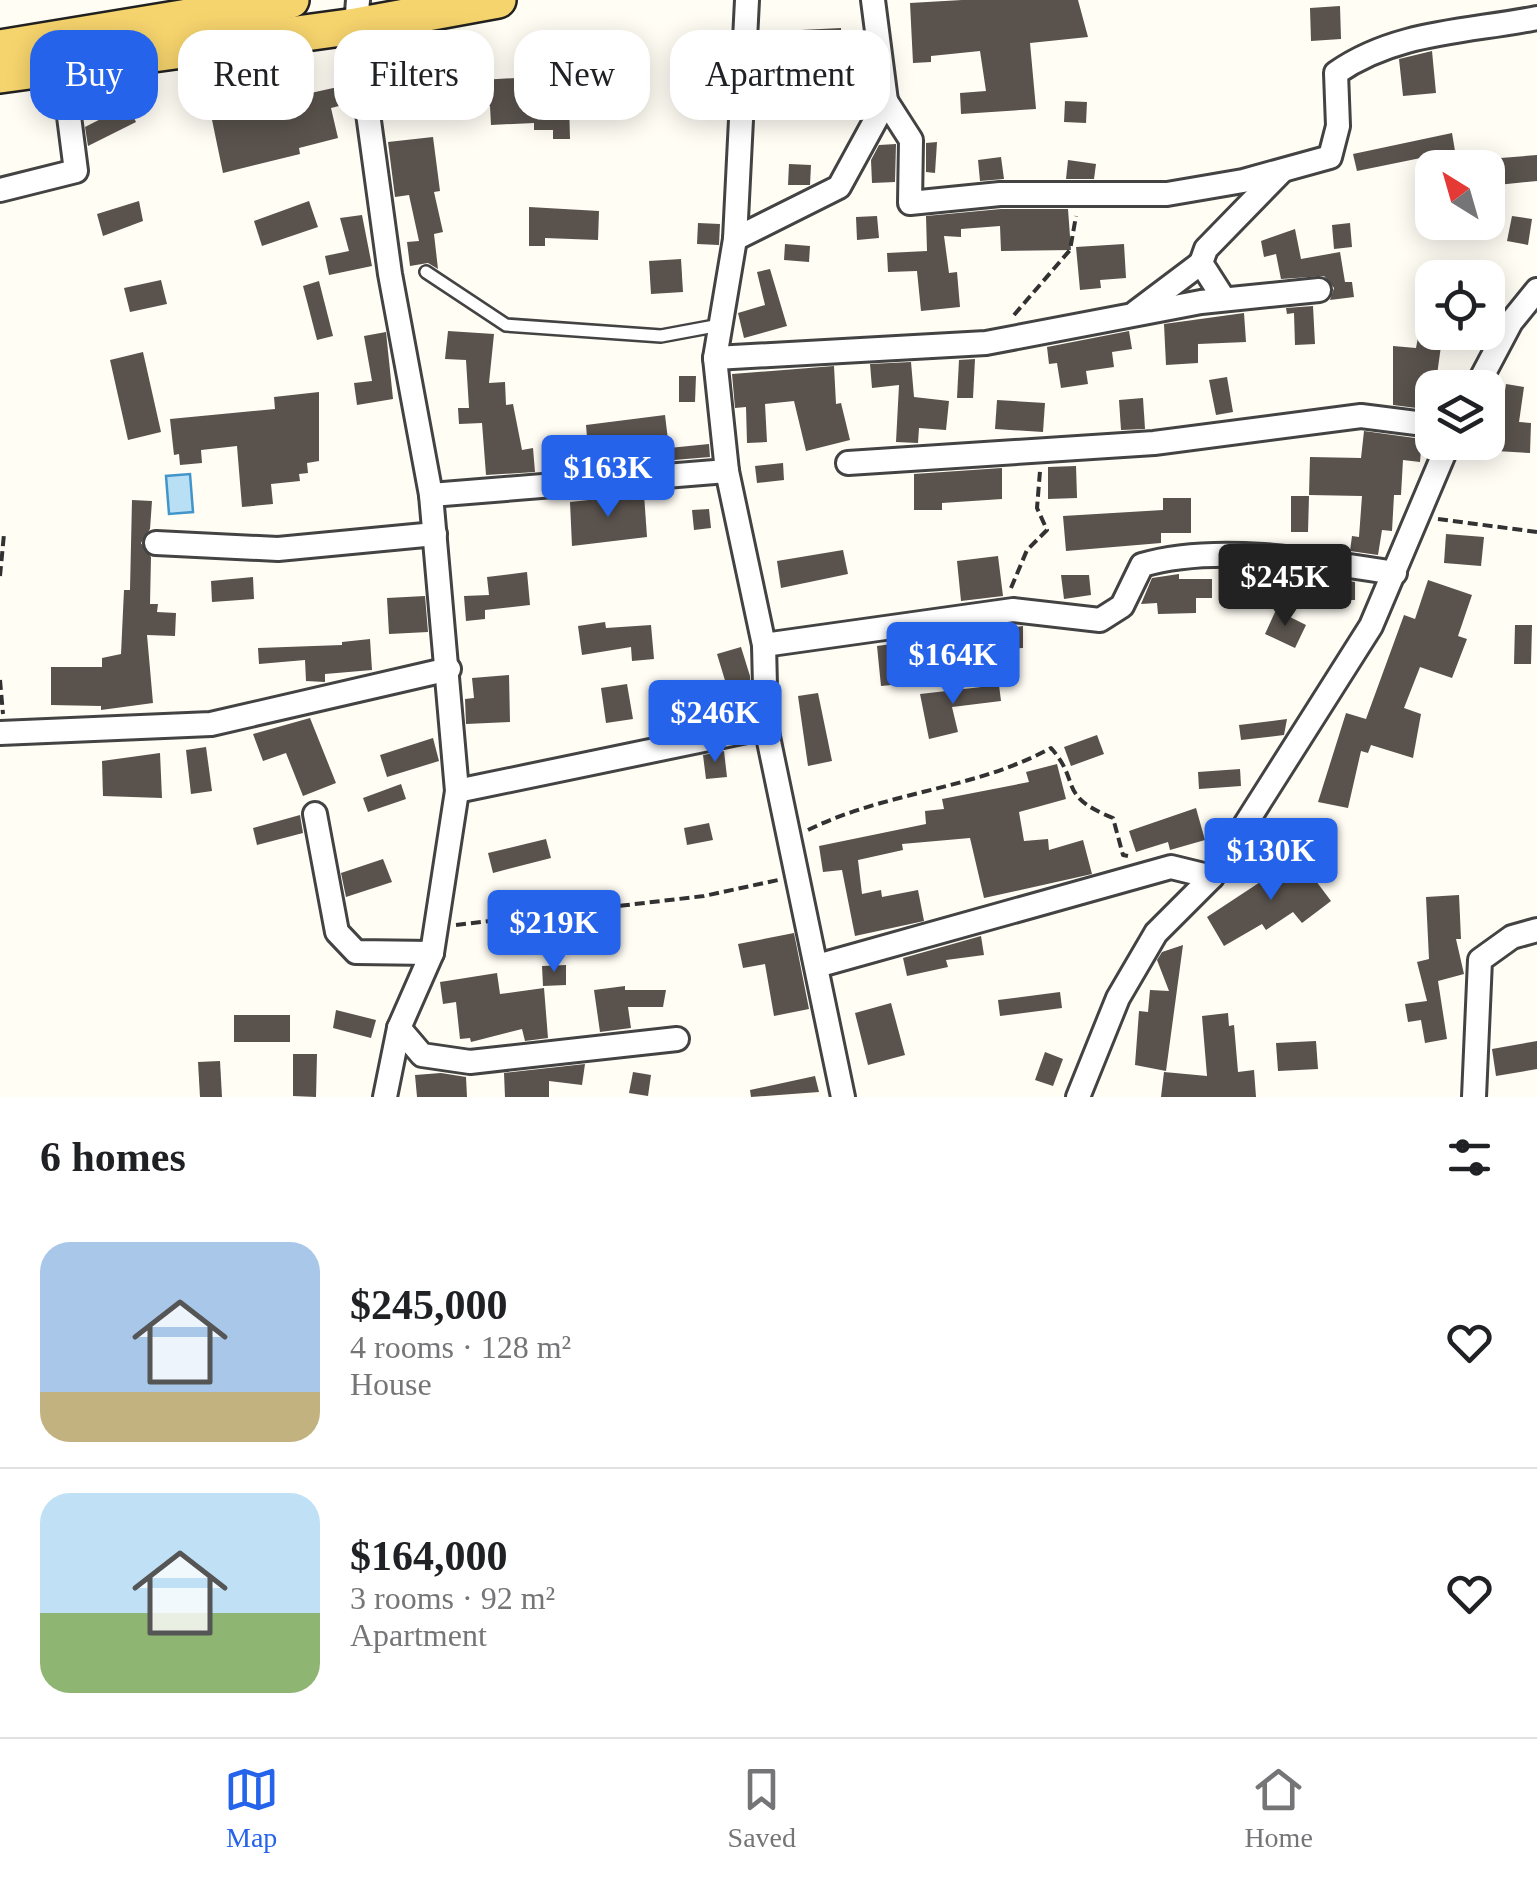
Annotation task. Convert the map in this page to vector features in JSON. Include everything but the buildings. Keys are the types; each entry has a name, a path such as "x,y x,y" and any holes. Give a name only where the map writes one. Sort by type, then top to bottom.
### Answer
{"main road":[{"path":"0,48 172,8 290,0"},
{"path":"158,48 357,13 498,0"},
{"path":"0,74 30,70"}],"street":[{"path":"747,0 735,239 715,358 727,471 764,645 766,728 843,1097"},
{"path":"873,0 877,30"},
{"path":"357,13 390,274 432,495 458,791 432,954 399,1028 385,1097"},
{"path":"890,107 912,140 910,203 1000,194 1168,194 1330,156 1338,126 1336,73 1361,56 1398,40 1537,18"},
{"path":"0,190 76,172 69,120"},
{"path":"735,239 840,186 876,120"},
{"path":"1132,316 1201,263 1206,248 1283,170"},
{"path":"1201,263 1224,299"},
{"path":"715,358 986,343 1224,299 1319,290"},
{"path":"1486,370 1511,322 1537,290"},
{"path":"848,463 1154,443 1360,416 1415,423"},
{"path":"1078,1097 1118,998 1156,933 1212,877 1371,626 1442,460"},
{"path":"432,495 727,471"},
{"path":"156,543 278,549 435,534"},
{"path":"764,645 1002,612 1100,620 1122,606 1142,566 1167,558 1319,560 1395,573"},
{"path":"3,733 211,724 448,669"},
{"path":"458,791 766,728"},
{"path":"315,814 337,932 356,952 432,954"},
{"path":"817,966 1171,867 1212,877"},
{"path":"1474,1097 1480,960 1512,937 1537,930"},
{"path":"399,1028 422,1055 470,1062 676,1040"}],"lane":[{"path":"426,272 506,325 661,336 720,325"}],"path":[{"path":"986,343 1070,250 1077,214 1075,194"},
{"path":"1002,612 1028,550 1047,530 1038,508 1042,451"},
{"path":"1420,516 1537,532"},
{"path":"0,576 4,534"},
{"path":"0,680 3,733"},
{"path":"787,836 894,797 1008,772 1051,748 1061,759 1069,789 1088,808 1113,818 1124,855 1171,867"},
{"path":"436,926 512,921 704,896 796,876"}],"water":[{"path":"190,474 193,512 169,514 166,476"}]}
